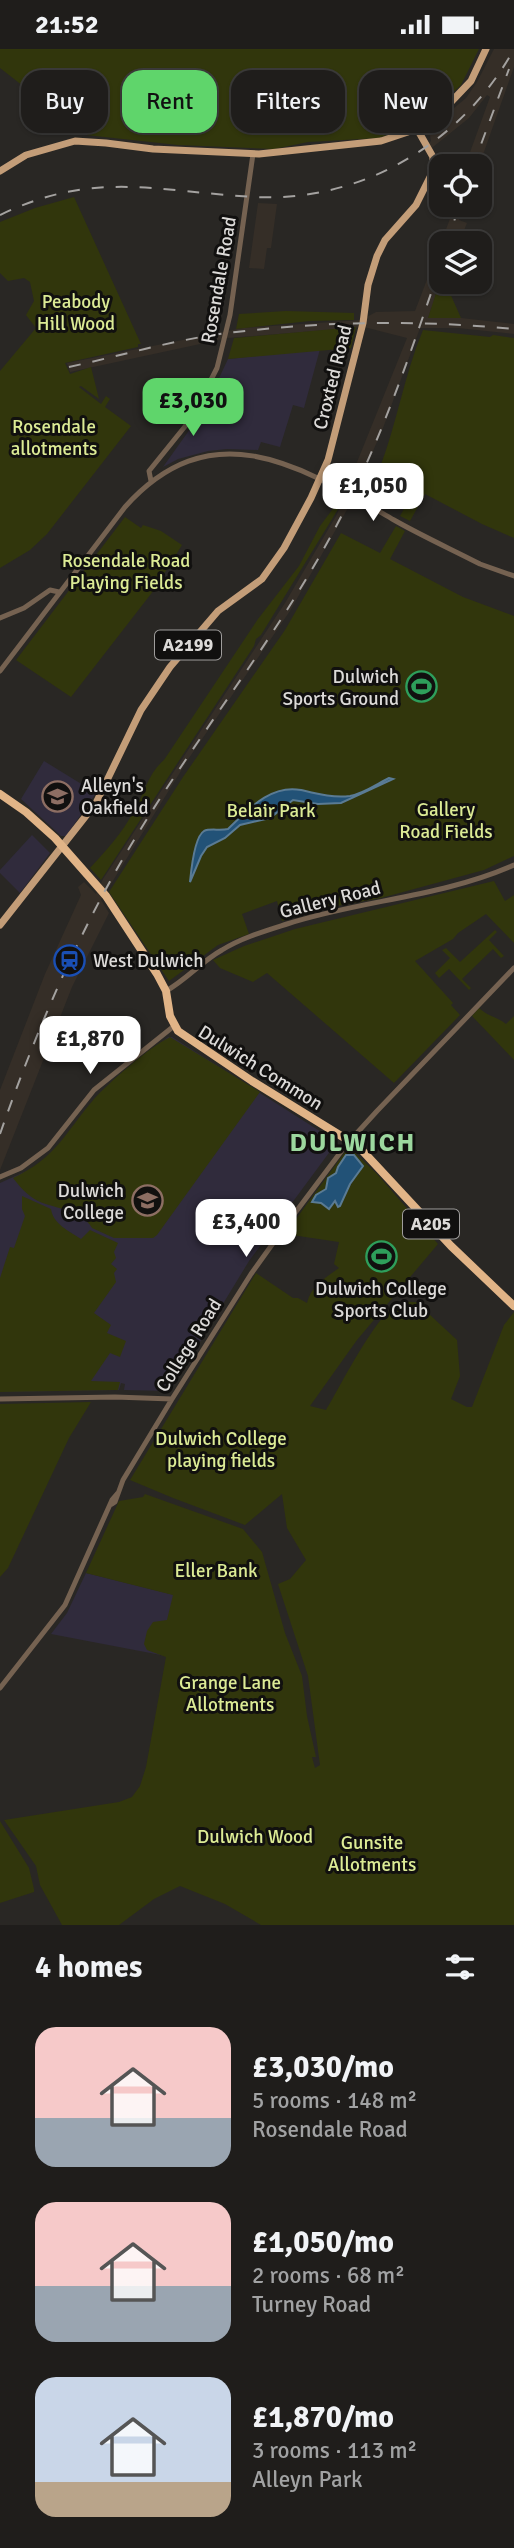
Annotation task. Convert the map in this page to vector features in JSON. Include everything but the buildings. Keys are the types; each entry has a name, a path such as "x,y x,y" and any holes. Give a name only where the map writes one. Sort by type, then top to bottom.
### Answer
{"highway":[{"path":"0,794 26,812 63,846 110,902 156,971 166,991 174,1026"},
{"name":"Dulwich Common","path":"174,1026 207,1052 350,1141 371,1158 451,1246 514,1306"}],"main road":[{"path":"452,99 472,79 486,49"},
{"path":"0,171 26,155 76,141 153,149 253,154 373,143 403,133"},
{"name":"Croxted Road","path":"0,925 96,803 141,710 170,667 218,611 262,579 284,548 328,460 377,256 388,236 416,205 432,173 433,157 419,133"}],"street":[{"name":"Rosendale Road","path":"154,479 154,466 191,419 217,368 230,315 253,154"},
{"path":"0,671 125,507 154,479 185,462 230,453 274,460 320,479 470,559 514,576"},
{"path":"0,618 31,604 50,590 59,592"},
{"path":"31,604 45,611"},
{"name":"Gallery Road","path":"166,991 222,949 271,930 314,916 445,887 514,865"},
{"name":"College Road","path":"0,1688 65,1605 112,1500 261,1259 350,1141 460,1021 514,968"},
{"path":"0,1177 21,1168 48,1148 94,1090 174,1026"},
{"path":"0,1399 172,1399"}],"shaded area":[{"path":"494,49 514,49 514,67 483,154 469,154 490,97 487,95 469,118 452,132 452,110 466,98"},
{"path":"430,133 450,133 428,151 426,146 431,141"},
{"path":"258,203 277,204 271,248 267,248 264,269 249,268"},
{"path":"451,217 460,217 459,220 467,223 464,231 445,231"},
{"path":"429,274 429,294 437,294 428,318 461,318 514,324 514,334 458,328 420,328 383,428 353,497 345,492 407,338 364,327 228,338 70,372 67,363 243,328 361,320 376,312 415,311"},
{"path":"320,349 304,408 293,405 280,447 261,442 258,450 208,451 178,459 163,467 205,408 228,359"},
{"path":"346,495 353,499 290,611 189,758 101,900 109,913 72,987 0,1170 0,1090 45,974 81,895 78,887 84,882 96,894 103,879 285,603"},
{"name":"Alleyn's Oakfield","path":"44,761 96,793 66,836 61,836 21,799"},
{"name":"Alleyn's Oakfield","path":"32,835 50,853 20,893 0,870"},
{"name":"Dulwich College","path":"168,1037 172,1037 337,1142 249,1261 170,1391 124,1390 125,1384 121,1383 119,1390 0,1392 0,1183 31,1169 50,1156 103,1090"},
{"path":"86,1573 174,1595 166,1656 51,1634 67,1613"}],"green space":[{"path":"0,49 479,49 461,85 452,93 452,70 359,70 359,133 391,133 379,138 308,142 274,149 178,145 86,135 83,133 108,133 108,70 21,70 21,84 0,68"},
{"path":"74,197 141,344 138,344 138,347 65,363 70,374 91,367 99,399 79,387 101,404 106,396 110,399 105,407 131,426 47,534 30,550 0,568 0,371 36,328 26,315 34,301 30,282 24,278 8,281 0,273 0,222"},
{"path":"436,294 450,294 461,318 428,318"},
{"path":"286,311 354,313 354,320 310,321 236,329 239,314"},
{"path":"356,327 351,348 228,359 234,338"},
{"path":"423,330 514,338 514,538 425,494 410,521 400,516 415,489 379,470"},
{"path":"335,506 340,506 261,635 101,880 90,868 124,827 154,771 258,619 299,566 320,526"},
{"name":"Rosendale Road Playing Fields","path":"125,517 141,528 143,525 161,531 182,545 154,590 71,697 16,660"},
{"path":"396,526 405,531 390,559 463,597 514,616 514,856 484,870 381,898 320,909 282,921 277,901 242,914 249,934 218,945 169,981 109,892 183,777 285,630 341,533 380,553"},
{"path":"494,881 505,901 514,895 514,943 486,914 453,939 415,961 453,1003 451,1005 460,1015 394,1083 267,973 253,982 220,968 213,960 244,946 295,929"},
{"path":"495,930 497,932 489,940 504,956 501,958 493,949 462,979 471,988 469,990 449,969 439,978 435,973 450,958 442,950 446,948 460,962"},
{"path":"479,1008 506,1024 514,1016 514,1060 472,1016"},
{"path":"170,1037 260,1092 157,1235 153,1238 114,1238 92,1228 82,1217 38,1201 24,1191 13,1178 40,1162 59,1144 101,1091 141,1057"},
{"path":"345,1152 354,1152 377,1174 438,1244 357,1340 310,1406 326,1410 381,1320 400,1303 416,1302 457,1340 460,1376 451,1399 472,1407 504,1325 514,1312 514,1925 261,1925 225,1904 180,1886 154,1899 119,1925 62,1925 40,1885 36,1866 4,1820 119,1802 132,1797 140,1786 146,1767 166,1657 147,1650 144,1644 147,1631 153,1622 167,1620 173,1595 86,1573 119,1501 143,1497 145,1494 243,1529 262,1552 285,1633 302,1676 316,1757 312,1757 315,1768 320,1765 308,1676 278,1584 290,1579 306,1560 287,1528 282,1494 245,1525 130,1480 256,1273 293,1298 307,1303 315,1287 339,1268 334,1264 339,1242 285,1234","holes":["354,1155 363,1164 338,1207 335,1201 331,1207 313,1203 316,1195 326,1189 330,1176 336,1173 346,1156"]},
{"path":"22,1196 51,1209 58,1223 81,1239 90,1230 118,1243 114,1252 116,1258 111,1264 117,1269 114,1273 116,1282 94,1313 111,1325 107,1333 126,1341 120,1357 110,1353 91,1381 120,1382 118,1390 0,1392 0,1278 10,1247 14,1248 25,1216"},
{"path":"91,1402 69,1438 8,1568 0,1577 0,1404"},
{"path":"0,1821 29,1868 34,1892 0,1903"}],"water":[{"path":"389,778 393,779 341,803 318,804 293,800 270,818 240,825 225,838 207,847 190,882 198,840 204,831 228,829 260,800 290,789 350,796"},
{"path":"346,1155 354,1155 363,1166 350,1184 340,1206 338,1207 335,1201 329,1209 321,1203 312,1202 316,1195 326,1189 328,1178 336,1173"}],"railway":[{"path":"0,215 67,192 97,188 157,188 256,197 296,196 334,189 371,177 406,160 438,138 467,112 493,82 514,49"},
{"path":"477,154 509,69"},
{"path":"450,231 456,217"},
{"path":"0,1134 58,986 111,879 157,803 267,641 342,515 384,423 431,294"},
{"path":"69,367 194,338 271,328 410,323 514,329"}],"place":[{"name":"Dulwich Sports Ground","path":"422,687"},
{"name":"Alleyn's Oakfield","path":"58,796"},
{"name":"West Dulwich","path":"70,960"},
{"name":"Dulwich College","path":"147,1201"},
{"name":"Dulwich College Sports Club","path":"381,1257"}],"district":[{"name":"DULWICH","path":"353,1142"}],"park label":[{"name":"Peabody Hill Wood","path":"76,312"},
{"name":"Rosendale allotments","path":"54,437"},
{"name":"Belair Park","path":"271,810"},
{"name":"Gallery Road Fields","path":"446,820"},
{"name":"Dulwich College playing fields","path":"221,1449"},
{"name":"Eller Bank","path":"216,1570"},
{"name":"Grange Lane Allotments","path":"230,1693"},
{"name":"Dulwich Wood","path":"255,1836"},
{"name":"Gunsite Allotments","path":"372,1853"}]}
